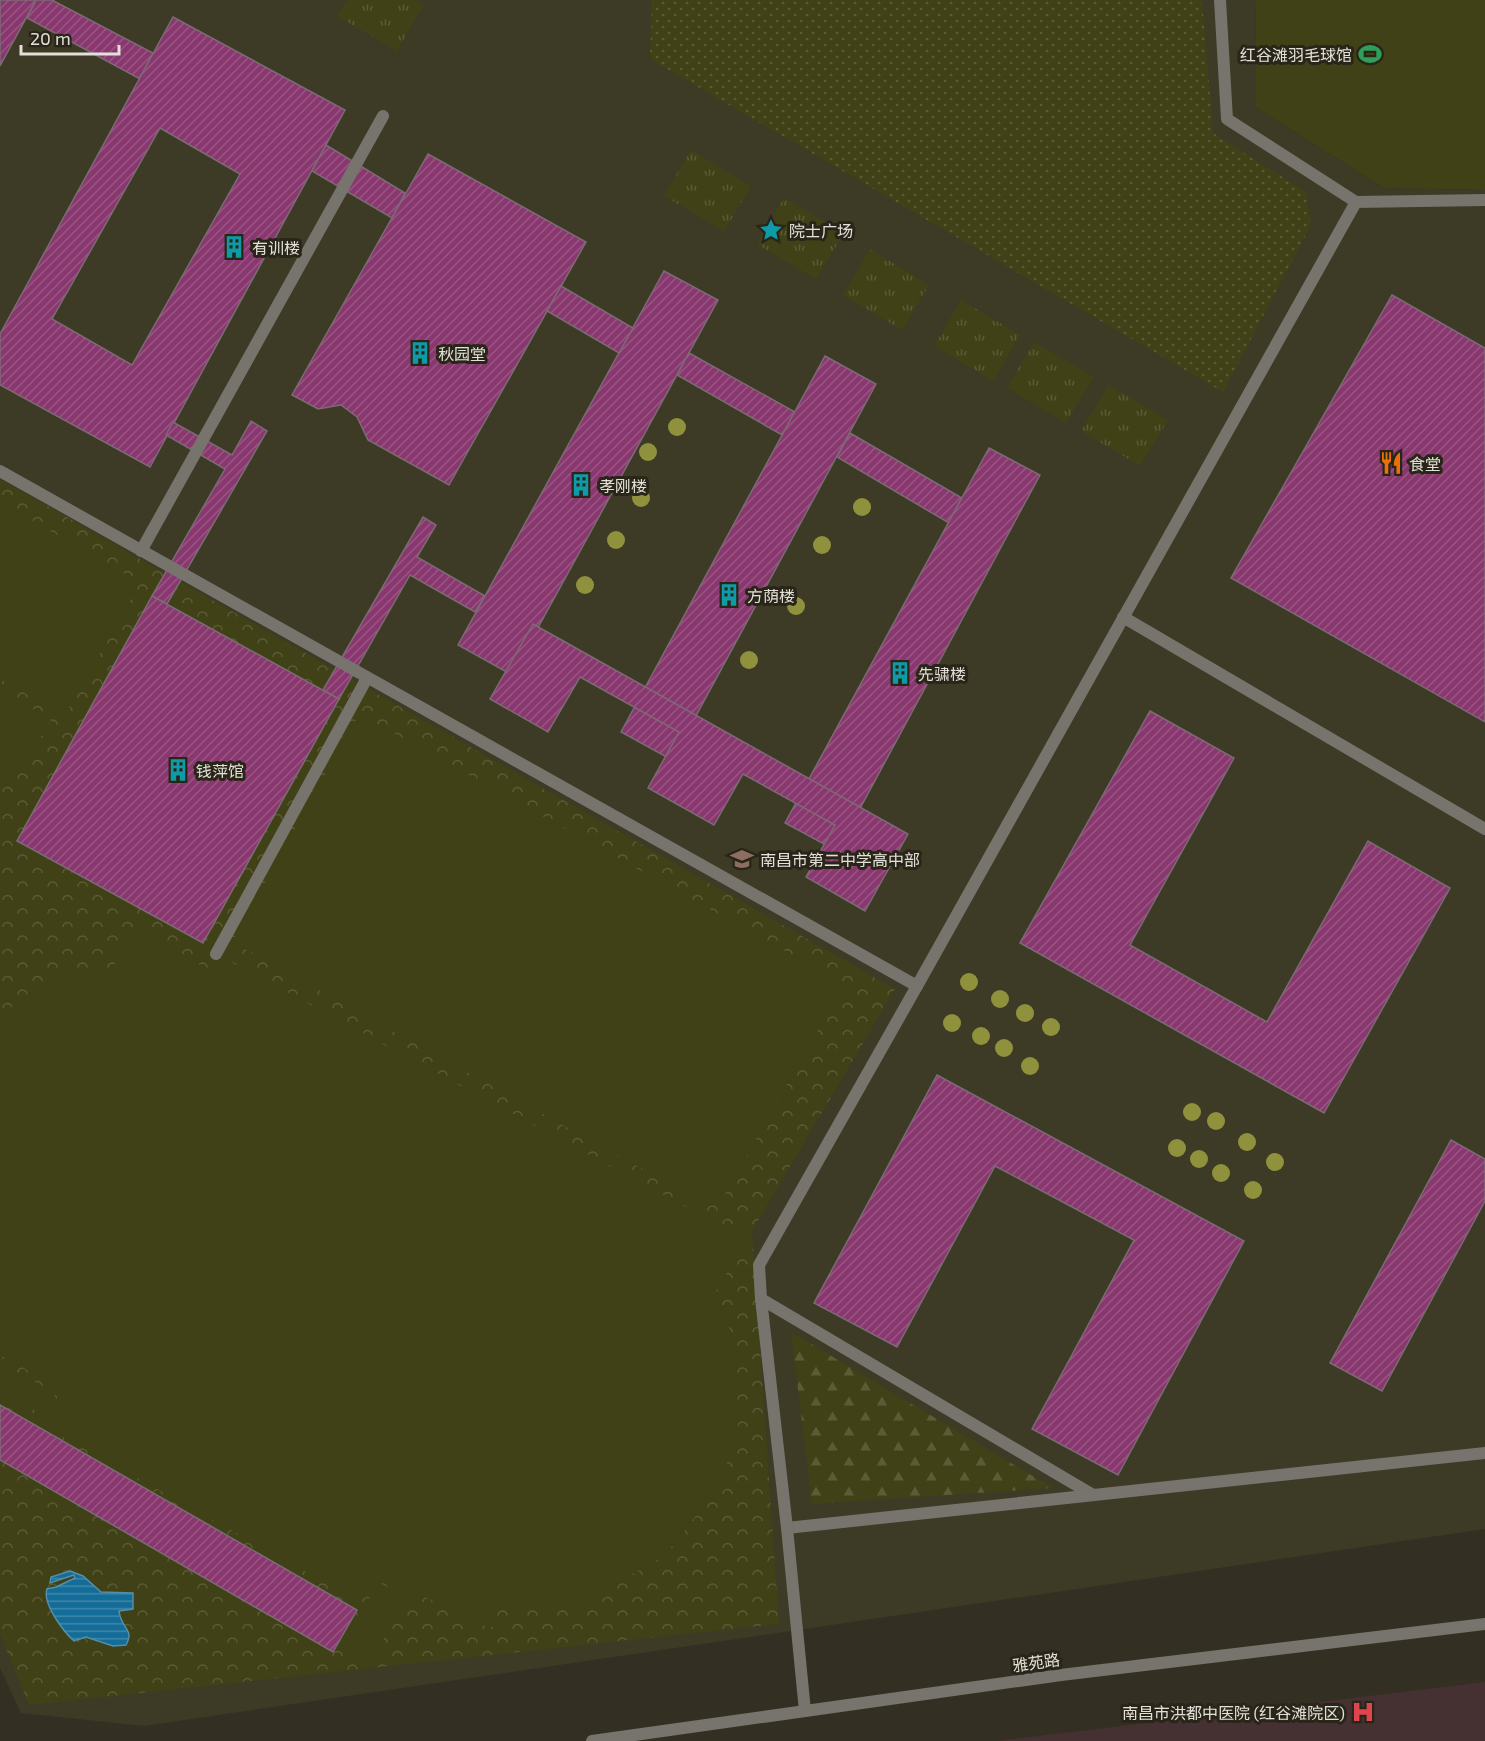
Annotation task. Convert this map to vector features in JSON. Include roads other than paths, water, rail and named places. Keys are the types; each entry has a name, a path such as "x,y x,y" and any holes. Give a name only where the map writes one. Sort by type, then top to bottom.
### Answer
{"street":[{"path":"1220,0 1227,119 1356,202 1485,200"},
{"path":"141,551 383,116"},
{"path":"805,1711 788,1528 759,1265 1356,202"},
{"path":"0,471 917,986"},
{"path":"1123,617 1485,830"},
{"path":"216,954 367,678"},
{"path":"761,1299 1093,1495"},
{"path":"788,1528 1485,1453"},
{"name":"雅苑路","path":"592,1741 1061,1675 1485,1624"}],"water":[{"path":"70,1571 83,1576 101,1592 133,1593 133,1609 119,1611 129,1635 126,1645 113,1646 86,1637 74,1641 64,1631 50,1609 46,1595 47,1589 75,1578 74,1575 50,1583 51,1577"}],"place":[{"name":"红谷滩羽毛球馆","path":"1370,54"},
{"name":"院士广场","path":"771,230"},
{"name":"有训楼","path":"234,247"},
{"name":"秋园堂","path":"420,353"},
{"name":"食堂","path":"1391,463"},
{"name":"孝刚楼","path":"581,485"},
{"name":"方荫楼","path":"729,595"},
{"name":"先骕楼","path":"900,673"},
{"name":"钱萍馆","path":"178,770"},
{"name":"南昌市第二中学高中部","path":"742,859"},
{"name":"南昌市洪都中医院 (红谷滩院区)","path":"1363,1712"}]}
